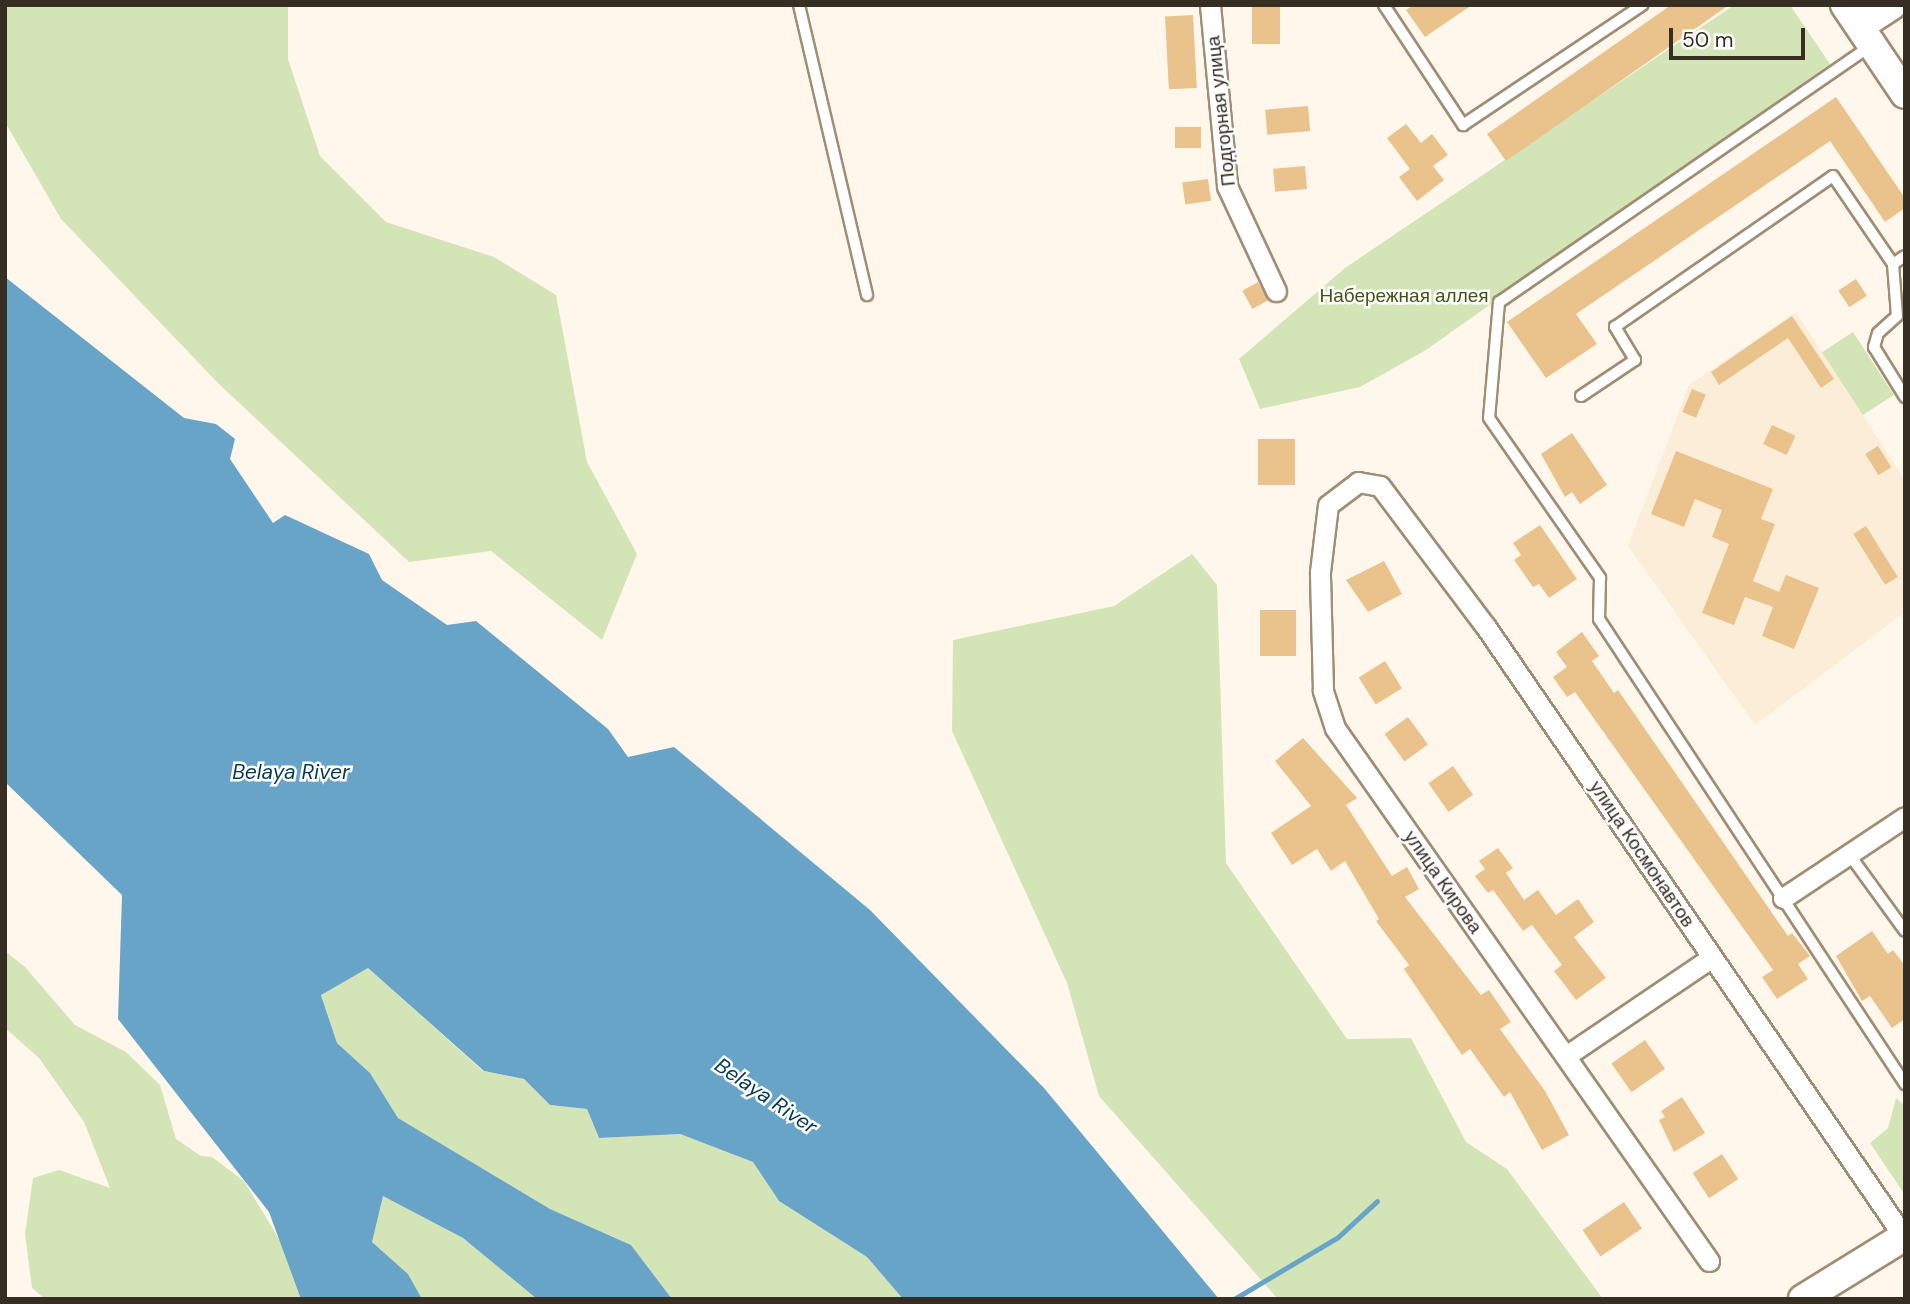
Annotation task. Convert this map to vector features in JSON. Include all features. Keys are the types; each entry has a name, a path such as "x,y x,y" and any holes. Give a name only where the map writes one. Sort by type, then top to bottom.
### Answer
{"main road":[{"path":"1892,5 1859,25 1905,94"},
{"path":"1803,1299 1904,1236"},
{"path":"1838,1299 1856,1265"}],"street":[{"name":"Подгорная улица","path":"1210,5 1227,186 1276,291"},
{"name":"улица Космонавтов","path":"1370,481 1380,486 1486,627 1904,1236"},
{"name":"улица Кирова","path":"1370,481 1358,482 1336,497 1326,515 1320,572 1326,709 1335,728 1709,1261"},
{"path":"1783,898 1905,817"},
{"path":"1566,1056 1712,957"}],"lane":[{"path":"799,5 867,295"},
{"path":"1384,5 1463,125 1642,5"},
{"path":"1859,25 1499,302 1489,418 1600,578 1599,619 1905,1084"},
{"path":"1581,396 1635,360 1615,327 1833,176 1893,264 1897,316 1878,333 1874,347 1905,397"},
{"path":"1893,264 1905,256"},
{"path":"1849,854 1905,931"}],"shaded area":[{"path":"1796,312 1905,480 1905,612 1755,725 1628,546 1689,385"}],"green space":[{"path":"5,5 288,5 288,59 320,156 386,222 494,257 556,295 587,462 637,554 602,640 491,551 409,562 219,384 61,219 5,122"},
{"name":"Набережная аллея","path":"1734,5 1790,5 1830,64 1426,350 1360,387 1260,409 1239,359 1345,268"},
{"path":"1853,332 1894,395 1863,415 1822,352"},
{"path":"1192,554 1217,585 1226,863 1347,1039 1411,1038 1466,1142 1507,1169 1603,1299 1278,1299 1099,1096 1067,983 952,731 953,640 1114,606"},
{"path":"5,951 25,967 75,1025 126,1052 160,1085 176,1139 201,1156 212,1157 244,1181 279,1239 321,1276 329,1299 45,1299 32,1288 25,1234 33,1178 59,1170 110,1188 84,1122 39,1058 5,1028"},
{"path":"368,968 483,1071 524,1079 550,1105 587,1109 599,1138 680,1134 753,1162 779,1201 867,1257 903,1299 672,1299 631,1245 550,1209 398,1118 370,1073 337,1043 321,994"},
{"path":"1896,1098 1905,1106 1905,1195 1870,1143 1888,1128"},
{"path":"382,1195 463,1238 537,1299 422,1299 408,1274 372,1242"}],"water":[{"name":"Belaya River","path":"5,277 184,418 216,424 235,439 230,459 273,523 285,515 369,554 382,580 447,625 476,621 608,729 628,757 674,747 870,910 1044,1088 1219,1299 903,1299 867,1257 779,1201 753,1162 680,1134 599,1138 587,1109 550,1105 524,1079 484,1071 368,968 321,995 337,1043 370,1073 398,1118 550,1209 631,1245 672,1299 537,1299 463,1238 383,1196 372,1242 408,1274 422,1299 301,1299 269,1212 118,1019 122,895 5,782"}],"building":[{"path":"1252,5 1280,5 1280,44 1252,44"},
{"path":"1414,5 1472,5 1425,37 1406,10"},
{"path":"1671,5 1729,5 1506,161 1487,134"},
{"path":"1193,15 1197,88 1169,89 1165,16"},
{"path":"1836,97 1905,198 1905,208 1885,222 1830,141 1576,314 1597,344 1546,378 1507,322"},
{"path":"1308,106 1310,131 1267,135 1265,110"},
{"path":"1406,124 1421,143 1432,134 1448,155 1433,166 1444,180 1417,201 1399,177 1410,169 1387,138"},
{"path":"1175,127 1201,127 1201,148 1175,148"},
{"path":"1305,166 1307,189 1275,192 1273,169"},
{"path":"1208,179 1211,201 1185,204 1182,183"},
{"path":"1856,279 1867,296 1849,307 1838,290"},
{"path":"1258,282 1268,300 1252,309 1242,291"},
{"path":"1792,316 1834,379 1821,388 1788,338 1719,385 1711,372"},
{"path":"1692,389 1706,395 1696,418 1682,412"},
{"path":"1772,425 1796,436 1787,455 1763,444"},
{"path":"1572,433 1607,485 1580,504 1572,492 1565,497 1541,454"},
{"path":"1258,439 1295,439 1295,485 1258,485"},
{"path":"1878,446 1891,467 1879,475 1865,454"},
{"path":"1676,451 1773,489 1761,519 1775,524 1753,581 1779,592 1786,575 1819,588 1794,649 1762,636 1773,607 1745,597 1734,625 1702,613 1729,544 1712,537 1722,510 1695,499 1684,527 1651,514"},
{"path":"1540,525 1577,579 1549,598 1539,584 1533,587 1514,560 1521,555 1513,543"},
{"path":"1866,526 1898,577 1885,585 1853,534"},
{"path":"1384,561 1402,594 1368,612 1346,580"},
{"path":"1260,610 1296,610 1296,656 1260,656"},
{"path":"1582,632 1599,656 1592,661 1614,693 1618,690 1788,936 1792,933 1810,956 1798,964 1808,979 1777,999 1762,977 1773,970 1575,692 1567,697 1553,677 1567,667 1556,652"},
{"path":"1385,661 1402,688 1376,705 1359,677"},
{"path":"1408,717 1428,745 1405,762 1385,734"},
{"path":"1303,738 1357,798 1346,805 1392,876 1407,867 1419,889 1405,897 1481,995 1489,990 1511,1022 1500,1029 1545,1091 1569,1135 1542,1150 1510,1092 1504,1097 1470,1049 1462,1055 1404,969 1409,965 1376,921 1379,919 1345,861 1331,871 1317,849 1292,865 1271,833 1311,806 1275,761"},
{"path":"1453,766 1473,795 1449,812 1428,783"},
{"path":"1498,848 1513,868 1506,873 1524,900 1538,890 1556,915 1578,899 1594,922 1574,937 1606,978 1576,1000 1554,971 1562,965 1532,925 1523,931 1493,890 1488,893 1475,876 1485,869 1479,861"},
{"path":"1872,931 1888,954 1893,950 1905,966 1905,1019 1892,1028 1870,996 1862,1001 1836,956"},
{"path":"1645,1040 1665,1069 1631,1092 1611,1064"},
{"path":"1682,1097 1705,1133 1674,1152 1659,1120 1665,1117 1661,1111"},
{"path":"1722,1154 1738,1179 1709,1198 1693,1173"},
{"path":"1624,1202 1642,1229 1600,1256 1583,1230"}],"waterway":[{"path":"1234,1299 1338,1237 1377,1201"}]}
